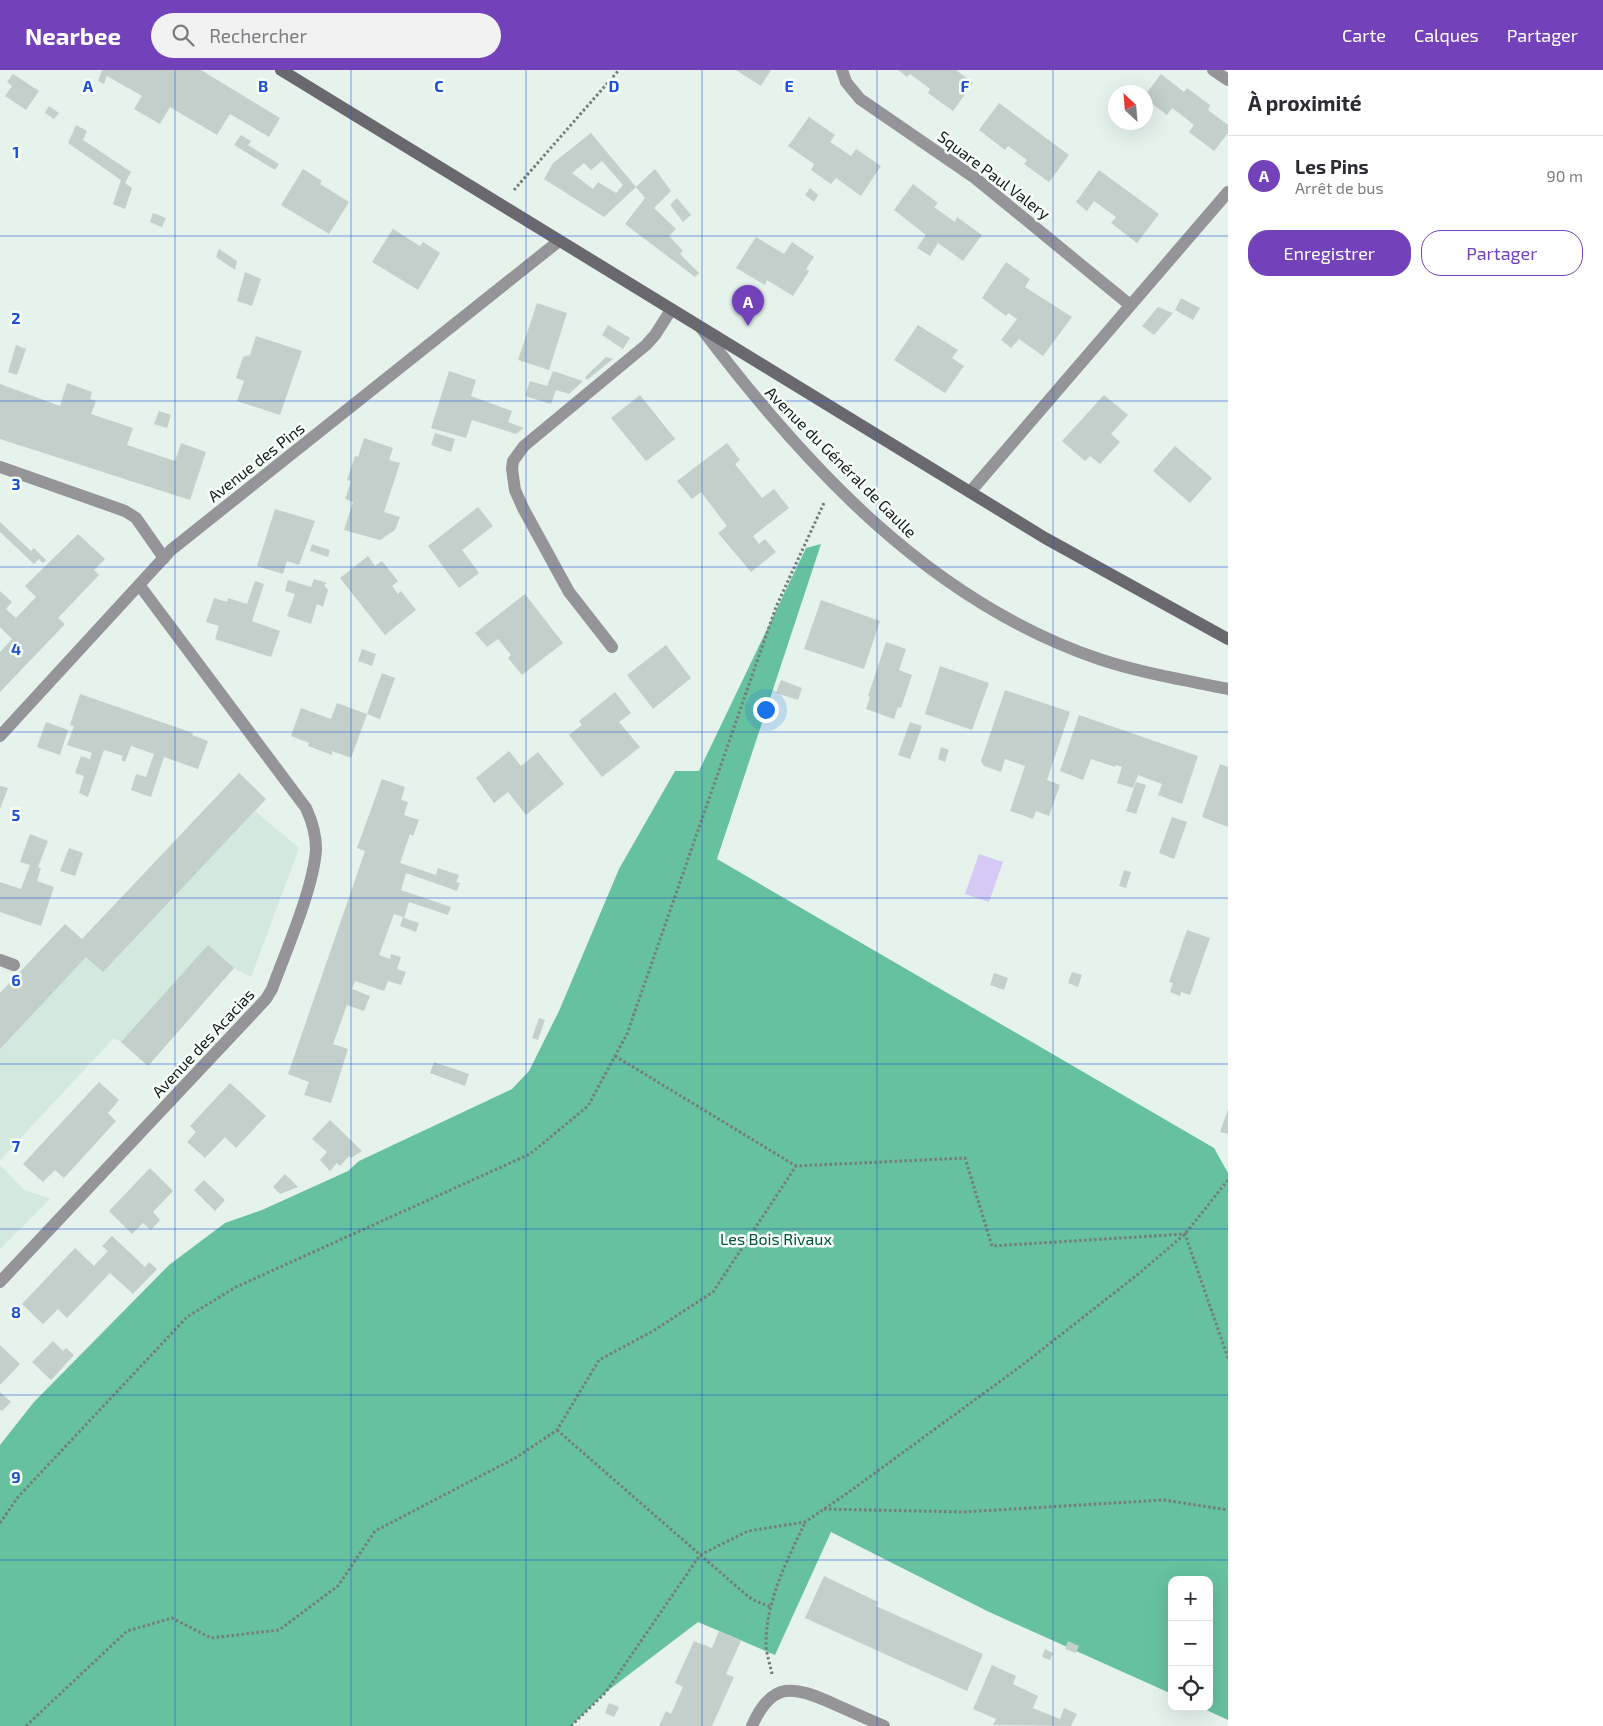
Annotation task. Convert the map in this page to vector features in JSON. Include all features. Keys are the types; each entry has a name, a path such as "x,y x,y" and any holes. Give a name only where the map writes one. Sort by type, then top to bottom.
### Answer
{"street":[{"path":"281,70 970,492 1102,570 1228,639"},
{"name":"Square Paul Valery","path":"842,70 846,82 860,99 975,178 1130,305"},
{"path":"1213,70 1228,80"},
{"path":"970,492 1228,192"},
{"name":"Avenue des Pins","path":"0,736 164,558 181,542 559,241"},
{"path":"612,647 569,592 548,556 515,490 513,461 524,446 646,345 655,335 671,310"},
{"name":"Avenue du Général de Gaulle","path":"701,328 748,390 834,482 909,554 953,586 1008,619 1099,659 1228,689"},
{"path":"0,467 125,511 136,518 164,558"},
{"name":"Avenue des Acacias","path":"0,1282 266,999 272,989 308,887 314,864 315,833 306,808 140,586"},
{"path":"0,960 14,965"},
{"path":"752,1726 761,1707 776,1695 792,1690 801,1691 884,1726"}],"path":[{"path":"501,204 619,70"},
{"path":"0,1522 18,1496 187,1317 236,1287 530,1154 588,1106 627,1034 776,607 834,482"},
{"path":"614,1056 796,1166 965,1158 992,1246 1185,1234"},
{"path":"26,1726 127,1631 172,1618 211,1638 279,1630 338,1586 375,1531 517,1457 556,1430 599,1360 653,1331 713,1292 796,1166"},
{"path":"571,1726 606,1692 700,1554 748,1531 805,1522 824,1509 1021,1366 1137,1275 1185,1234 1228,1180"},
{"path":"1185,1234 1228,1358"},
{"path":"556,1430 753,1600 771,1607"},
{"path":"824,1509 962,1512 1164,1500 1228,1510"},
{"path":"776,1695 766,1644 771,1607 783,1568 805,1522"}],"shaded area":[{"path":"239,773 266,799 255,811 299,848 251,977 234,968 208,946 121,1042 114,1038 0,1160 0,993 82,939"},
{"path":"979,854 1003,862 989,902 965,894"},
{"path":"0,1165 23,1189 50,1199 0,1249"}],"green space":[{"name":"Les Bois Rivaux","path":"821,544 717,859 1214,1148 1228,1173 1228,1720 1209,1711 1213,1711 1213,1576 1168,1576 1168,1692 987,1611 831,1532 775,1655 698,1622 606,1692 571,1726 0,1726 0,1445 34,1402 169,1265 225,1223 262,1210 348,1171 359,1161 512,1089 529,1071 559,1011 619,869 675,771 699,771 806,548"}],"building":[{"path":"102,70 201,70 280,118 269,137 230,114 217,135 170,107 160,124 134,109 142,96 107,76 104,84 98,81"},
{"path":"736,70 771,70 761,86"},
{"path":"898,70 956,70 973,83 953,111 928,93 930,89 921,82 910,74 907,77"},
{"path":"13,74 39,91 26,110 5,96 12,86 7,82"},
{"path":"1161,74 1184,92 1187,88 1210,105 1208,110 1228,125 1228,133 1214,151 1189,132 1194,125 1184,117 1172,108 1167,115 1153,104 1153,85"},
{"path":"999,103 1069,155 1049,182 1024,164 1027,160 1008,146 1005,150 979,130"},
{"path":"49,106 59,113 54,119 45,113"},
{"path":"809,117 835,135 830,142 851,156 856,149 881,166 861,196 836,178 831,184 811,170 814,164 788,146"},
{"path":"76,125 87,131 83,140 131,172 125,183 132,188 125,209 113,204 121,180 68,143"},
{"path":"591,133 636,187 604,217 544,179 553,163","holes":["602,161 623,185 616,193 598,182 593,189 572,173 584,163 591,170"]},
{"path":"241,135 251,141 248,145 279,164 275,170 234,145"},
{"path":"303,169 322,181 320,184 349,202 329,234 281,205"},
{"path":"655,169 671,191 654,208 676,229 669,236 683,251 680,254 699,273 695,277 625,224 645,198 636,187"},
{"path":"1099,170 1159,214 1137,243 1111,223 1116,217 1094,201 1087,211 1076,202"},
{"path":"913,184 938,203 934,207 955,222 957,217 982,235 963,261 938,243 930,256 917,248 926,235 894,210"},
{"path":"810,188 818,195 814,202 805,195"},
{"path":"677,198 691,215 683,222 670,205"},
{"path":"153,213 166,218 162,227 150,222"},
{"path":"393,229 420,246 423,242 440,253 418,290 372,262"},
{"path":"756,237 784,254 792,242 814,257 806,269 809,271 793,296 767,280 765,285 736,268"},
{"path":"219,249 237,261 235,270 216,257"},
{"path":"1006,262 1030,279 1025,287 1072,317 1043,356 1019,339 1011,348 1001,340 1017,319 1008,313 1006,316 982,298"},
{"path":"245,272 261,279 252,306 237,301"},
{"path":"1181,298 1200,308 1193,320 1175,310"},
{"path":"537,303 567,313 549,370 518,360"},
{"path":"1158,307 1173,313 1154,335 1142,326"},
{"path":"608,325 630,338 623,349 602,335"},
{"path":"918,325 958,350 952,358 964,366 945,393 894,360"},
{"path":"256,336 302,351 280,415 237,401 244,381 236,378 243,357 250,355"},
{"path":"16,345 26,349 17,375 8,372"},
{"path":"606,357 613,359 587,380 585,377"},
{"path":"449,371 476,380 471,396 512,411 508,422 524,428 516,434 472,420 466,438 431,428"},
{"path":"553,371 583,381 569,394 556,390 551,404 525,396 530,381 547,386"},
{"path":"67,383 92,392 90,399 96,401 91,414 133,428 127,445 175,461 181,443 206,452 190,500 0,439 0,384 60,406"},
{"path":"640,395 675,439 646,461 611,418"},
{"path":"1104,395 1128,415 1111,434 1120,442 1100,464 1090,456 1085,461 1062,441"},
{"path":"159,411 171,415 167,428 154,424"},
{"path":"435,433 455,439 451,452 431,445"},
{"path":"364,438 393,448 389,460 400,463 384,512 400,517 395,530 380,540 344,530 353,502 345,499 351,481 347,480 355,456 358,457"},
{"path":"727,443 740,460 735,464 762,498 774,489 789,508 753,536 759,544 765,539 776,552 751,572 718,533 727,526 701,492 692,499 677,481"},
{"path":"1175,446 1212,478 1190,503 1153,471"},
{"path":"478,507 493,526 462,550 479,573 459,588 428,546"},
{"path":"275,509 315,521 299,565 287,561 283,574 257,566"},
{"path":"0,522 31,551 34,548 46,560 43,563 39,559 34,564 0,532"},
{"path":"78,534 105,559 94,570 99,575 58,618 65,624 0,692 0,652 12,639 0,627 0,591 12,602 6,609 16,618 36,597 25,586"},
{"path":"312,544 330,550 328,557 310,551"},
{"path":"368,556 375,566 382,561 398,581 392,586 398,594 401,591 416,610 385,635 340,578"},
{"path":"314,579 327,583 324,585 328,590 323,607 317,604 311,624 287,616 295,594 285,591 288,580 311,587"},
{"path":"255,581 264,584 252,621 280,631 271,657 215,639 219,626 206,622 214,598 227,602 228,598 247,604"},
{"path":"525,594 563,643 522,675 508,658 511,655 498,639 487,647 475,633"},
{"path":"821,600 880,621 864,669 804,649"},
{"path":"886,642 906,649 899,670 912,675 901,708 898,707 894,719 866,709 870,697 868,696"},
{"path":"666,645 691,678 653,709 627,675"},
{"path":"362,649 376,654 372,666 358,661"},
{"path":"940,666 989,683 972,730 925,714"},
{"path":"382,673 395,678 380,719 367,714"},
{"path":"781,680 802,688 798,700 776,693"},
{"path":"1005,690 1070,712 1047,780 1060,785 1049,816 1036,811 1033,819 1010,811 1025,766 1005,759 1001,772 984,766 981,761"},
{"path":"615,692 631,713 619,722 640,747 602,777 569,735 582,725 579,721"},
{"path":"80,694 193,733 192,735 208,741 198,769 164,757 151,797 131,790 136,774 146,777 154,754 131,746 125,762 121,760 123,756 104,750 88,797 79,793 84,776 75,773 81,756 90,759 92,753 67,745 74,726 70,725"},
{"path":"337,703 367,714 351,758 332,751 332,755 308,746 309,743 291,736 301,708 331,719"},
{"path":"1079,715 1198,756 1182,804 1158,795 1162,784 1138,775 1133,788 1117,783 1122,767 1116,765 1115,767 1091,759 1083,780 1060,771"},
{"path":"46,722 68,730 60,755 37,747"},
{"path":"910,722 922,726 910,759 898,755"},
{"path":"941,747 949,750 945,762 938,759"},
{"path":"509,751 521,766 538,752 564,784 526,815 508,792 494,803 476,778"},
{"path":"1220,764 1228,767 1228,827 1202,817"},
{"path":"239,773 266,799 103,972 86,957 0,1049 0,993 65,924 82,939"},
{"path":"382,779 405,787 401,800 408,802 404,815 419,820 413,836 410,834 400,863 436,875 438,868 459,875 456,882 460,883 457,891 406,873 401,890 451,907 448,915 409,902 404,918 419,923 416,932 400,926 403,917 394,914 379,955 390,959 391,954 401,957 397,969 406,972 401,985 388,981 384,991 355,981 352,989 370,996 364,1011 347,1005 333,1044 348,1049 331,1103 304,1095 309,1082 288,1074 365,851 357,848"},
{"path":"1136,782 1146,785 1136,814 1126,811"},
{"path":"0,786 8,788 0,809"},
{"path":"1172,817 1187,822 1174,859 1159,853"},
{"path":"30,834 48,841 38,867 41,868 37,881 54,887 41,926 0,912 0,882 21,889 30,865 20,862"},
{"path":"69,848 83,853 75,876 60,871"},
{"path":"1124,870 1131,872 1126,888 1119,886"},
{"path":"1187,930 1210,938 1190,995 1181,992 1180,996 1170,992 1173,983 1169,982"},
{"path":"208,945 234,968 148,1066 121,1042"},
{"path":"1072,972 1082,975 1078,987 1068,983"},
{"path":"994,973 1008,978 1004,990 990,985"},
{"path":"539,1018 545,1020 538,1040 532,1038"},
{"path":"434,1062 469,1074 465,1086 430,1073"},
{"path":"99,1082 119,1100 108,1113 116,1121 64,1178 55,1170 43,1182 23,1164"},
{"path":"230,1083 266,1116 236,1148 225,1137 205,1158 187,1142 196,1132 190,1126"},
{"path":"1228,1109 1228,1134 1220,1132"},
{"path":"330,1120 362,1151 351,1158 349,1156 340,1166 337,1163 330,1171 320,1160 327,1152 312,1139"},
{"path":"150,1168 173,1191 153,1212 160,1220 151,1230 143,1223 132,1234 109,1211"},
{"path":"285,1174 298,1187 280,1194 273,1187"},
{"path":"204,1180 225,1200 215,1211 194,1190"},
{"path":"112,1236 145,1267 149,1262 157,1269 133,1294 110,1273 67,1318 58,1309 43,1324 22,1304 75,1248 94,1266 108,1251 102,1246"},
{"path":"53,1341 63,1351 66,1348 74,1355 51,1380 32,1362"},
{"path":"0,1345 20,1364 0,1385"},
{"path":"0,1392 11,1402 2,1411 0,1409"},
{"path":"824,1576 878,1602 876,1606 983,1654 967,1691 805,1618"},
{"path":"719,1631 741,1641 726,1674 734,1677 712,1726 659,1726 666,1711 671,1714 683,1687 675,1683 694,1641 712,1648"},
{"path":"1068,1641 1079,1646 1076,1653 1065,1649"},
{"path":"1045,1649 1053,1653 1050,1660 1042,1657"},
{"path":"992,1665 1016,1676 1013,1684 1038,1696 1033,1708 1060,1719 1064,1708 1077,1714 1071,1726 993,1725 996,1719 973,1709"},
{"path":"609,1703 619,1707 614,1717 605,1713"}],"place":[{"name":"Les Pins","path":"748,326"}]}
